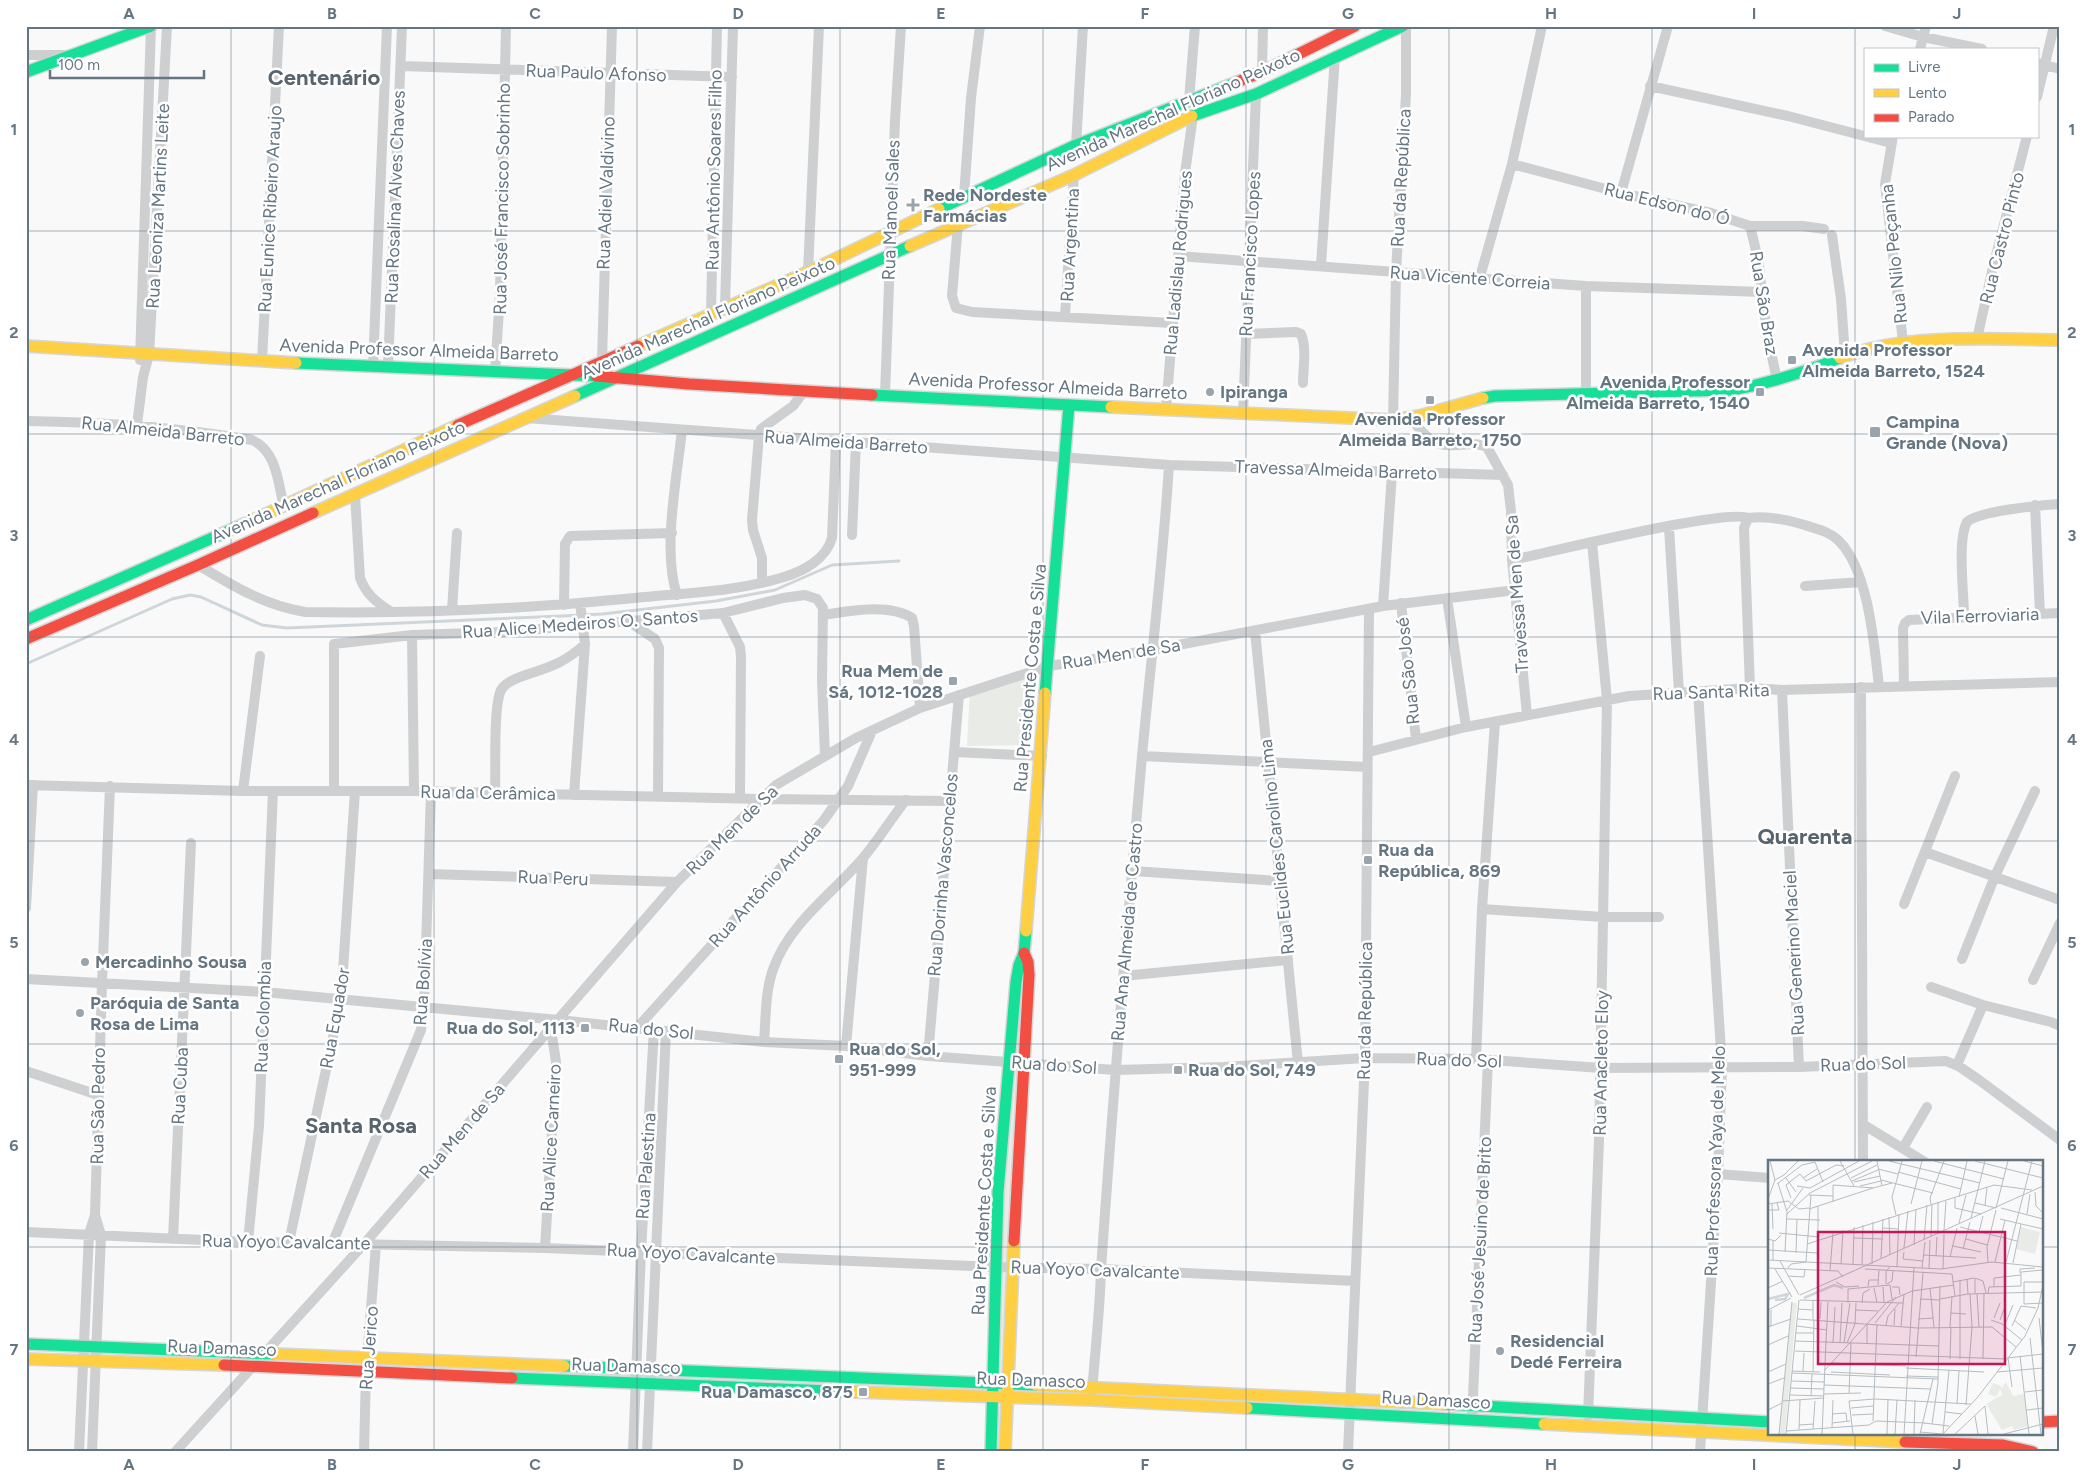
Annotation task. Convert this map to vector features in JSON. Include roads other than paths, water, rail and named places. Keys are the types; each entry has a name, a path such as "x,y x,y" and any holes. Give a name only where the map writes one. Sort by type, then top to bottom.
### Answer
{"street":[{"path":"26,72 151,26"},
{"name":"Rua Leoniza Martins Leite","path":"144,355 151,26"},
{"name":"Rua Leoniza Martins Leite","path":"144,355 167,26"},
{"name":"Rua Eunice Ribeiro Araujo","path":"262,362 279,26"},
{"name":"Rua Rosalina Alves Chaves","path":"373,366 387,26"},
{"name":"Rua Rosalina Alves Chaves","path":"388,367 402,26"},
{"name":"Rua José Francisco Sobrinho","path":"495,373 500,292 506,26"},
{"name":"Rua Adiel Valdivino","path":"602,360 612,26"},
{"name":"Rua Antônio Soares Filho","path":"711,314 717,26"},
{"name":"Rua Antônio Soares Filho","path":"725,308 733,26"},
{"path":"808,272 819,26"},
{"name":"Rua Manoel Sales","path":"885,394 894,120 901,26"},
{"path":"964,196 971,98 980,26"},
{"path":"1076,145 1083,26"},
{"path":"1189,100 1195,26"},
{"path":"1262,72 1263,26"},
{"name":"Avenida Marechal Floriano Peixoto","path":"26,620 284,507 483,413 602,360 808,272 890,234 964,196 1076,145 1262,72 1338,30 1355,26"},
{"name":"Avenida Marechal Floriano Peixoto","path":"26,639 198,565 522,418 615,379 958,224 1074,174 1193,116 1256,94 1335,56 1405,26"},
{"name":"Rua da República","path":"1393,420 1396,272 1406,94 1405,26"},
{"path":"1480,277 1512,164 1542,26"},
{"path":"1621,193 1668,26"},
{"path":"1885,26 1923,37 1977,48"},
{"path":"1920,48 1926,26"},
{"path":"2038,88 2041,64 2054,26"},
{"path":"26,55 72,56"},
{"path":"1322,265 1335,56"},
{"path":"2041,64 2060,69"},
{"name":"Rua Paulo Afonso","path":"401,66 732,77"},
{"path":"1650,86 1864,134"},
{"name":"Rua Francisco Lopes","path":"1244,414 1256,94"},
{"name":"Rua Ladislau Rodrigues","path":"1166,410 1185,174 1193,116"},
{"name":"Rua Castro Pinto","path":"1977,339 1993,267 2026,138"},
{"name":"Rua Nilo Peçanha","path":"1892,140 1886,174 1886,201 1903,342"},
{"name":"Rua Edson do Ó","path":"1512,164 1621,193 1712,213 1750,226 1803,226 1828,232 1841,299 1845,356"},
{"name":"Rua Argentina","path":"1065,316 1074,174"},
{"path":"958,224 952,296 956,308 972,312 1172,323"},
{"name":"Rua São Braz","path":"1750,226 1763,292 1767,334 1777,380"},
{"name":"Rua Vicente Correia","path":"1178,256 1322,265 1586,286 1763,292"},
{"path":"1586,286 1586,394"},
{"path":"1246,334 1296,332 1301,334 1304,353 1303,383"},
{"name":"Avenida Professor Almeida Barreto","path":"26,346 262,362 495,373 572,374 615,379 1069,405 1393,420 1410,418 1472,400 1495,396 1732,390 1777,380 1810,370 1845,356 1903,342 1977,339 2060,340"},
{"path":"137,425 144,355"},
{"path":"762,583 762,558 753,530 752,520 759,436 761,429 793,406 805,390"},
{"name":"Rua Presidente Costa e Silva","path":"991,1452 998,1192 1016,982 1019,965 1024,953 1042,756 1069,405"},
{"name":"Rua Almeida Barreto","path":"522,418 1169,465"},
{"name":"Travessa Men de Sa","path":"1410,418 1432,441 1441,444 1475,444 1487,447 1508,485 1511,511 1512,560 1527,715"},
{"name":"Rua Almeida Barreto","path":"26,421 137,425 252,440 261,444 271,457 284,507"},
{"path":"677,595 671,561 682,430"},
{"name":"Rua Alice Medeiros O. Santos","path":"334,791 334,644 412,635 504,632 677,595 716,592 786,577 804,569 824,555 832,538 836,441"},
{"path":"852,535 856,442"},
{"name":"Travessa Almeida Barreto","path":"1169,465 1502,475"},
{"name":"Rua Ana Almeida de Castro","path":"1092,1394 1094,1354 1100,1312 1101,1269 1115,1070 1142,756 1163,558 1169,465"},
{"path":"1383,606 1392,473"},
{"path":"355,495 360,578 364,588 371,597 390,611"},
{"path":"1964,616 1963,550 1965,525 1970,519 2036,505 2060,504"},
{"path":"2036,505 2040,614"},
{"path":"1512,560 1592,542 1730,516 1790,521 1827,532 1838,540 1850,555 1861,582 1870,620 1879,686"},
{"path":"1750,688 1744,528 1751,517"},
{"path":"1668,527 1679,692"},
{"path":"452,610 457,533"},
{"path":"564,605 565,544 567,539 573,535 672,533"},
{"name":"Rua Anacleto Eloy","path":"1588,1425 1601,1068 1607,700 1592,542"},
{"name":"Rua Alice Medeiros O. Santos","path":"198,565 226,582 281,608 306,612 492,610 564,605 581,615 631,623 723,613 795,596 812,596 822,604 823,615"},
{"path":"1805,586 1861,582"},
{"name":"Rua Men de Sa","path":"176,1452 251,1366 364,1244 677,882 776,785 825,756 920,708 1049,666 1152,650 1401,603 1516,590"},
{"path":"1447,598 1466,727"},
{"name":"Rua São José","path":"1401,603 1416,739"},
{"path":"825,756 822,680 823,615 863,610 895,612 912,618 920,708"},
{"name":"Rua da República","path":"1348,1452 1365,1058 1370,610"},
{"path":"723,613 740,646 740,798"},
{"name":"Vila Ferroviaria","path":"1904,686 1905,623 1909,620 1916,618 2060,613"},
{"path":"574,795 585,644 581,615"},
{"path":"631,623 655,639 660,648 658,796"},
{"name":"Rua Euclides Carolino Lima","path":"1255,631 1298,1063"},
{"path":"412,635 414,791"},
{"path":"495,793 497,708 502,688 507,683 558,664 585,644"},
{"path":"243,791 260,656"},
{"name":"Rua Santa Rita","path":"1369,752 1466,727 1629,696 1750,688 1782,690 2060,682"},
{"path":"1861,688 1864,1160"},
{"name":"Rua Generino Maciel","path":"1782,690 1799,1067"},
{"name":"Rua Professora Yaya de Melo","path":"1698,691 1722,1067 1718,1174 1700,1452"},
{"name":"Rua Dorinha Vasconcelos","path":"928,1056 959,695"},
{"path":"1476,1059 1482,908 1495,722"},
{"name":"Rua Antônio Arruda","path":"637,1028 805,842 839,800 872,731"},
{"path":"954,752 1042,756"},
{"path":"1142,756 1367,767"},
{"path":"1904,904 1956,776"},
{"path":"26,908 30,785"},
{"name":"Rua da Cerâmica","path":"30,785 243,791 414,791 761,799 949,801"},
{"name":"Rua São Pedro","path":"79,1452 89,1234 95,1215 110,786"},
{"name":"Rua Colombia","path":"248,1242 260,1126 273,791"},
{"name":"Rua Equador","path":"289,1242 341,1000 356,791"},
{"path":"1962,959 1995,876 2036,791"},
{"name":"Rua Bolívia","path":"332,1244 416,1046 424,1008 431,792"},
{"path":"764,1042 770,979 777,960 788,940 806,918 863,858 906,800"},
{"name":"Rua Cuba","path":"172,1239 191,843"},
{"path":"1925,852 2060,900"},
{"path":"846,1046 863,858"},
{"path":"1133,871 1280,881"},
{"name":"Rua Peru","path":"428,874 677,882"},
{"path":"1482,908 1603,917 1659,917"},
{"path":"2033,980 2060,923"},
{"name":"Rua Presidente Costa e Silva","path":"1005,1452 1018,1152 1030,969 1024,953"},
{"path":"1123,976 1288,960"},
{"name":"Rua do Sol","path":"26,979 264,992 654,1029 764,1042 846,1046 928,1056 1115,1070 1298,1063 1365,1058 1476,1059 1601,1068 1799,1067 1939,1061 1957,1065 2060,1140"},
{"path":"1931,987 1983,1006 2051,1022 2060,1026"},
{"path":"1957,1065 1983,1006"},
{"name":"Rua Alice Carneiro","path":"545,1248 556,1062 551,1029"},
{"name":"Rua Palestina","path":"633,1452 641,1251 654,1029"},
{"name":"Rua Palestina","path":"647,1452 666,1031"},
{"name":"Rua José Jesuino de Brito","path":"1472,1419 1488,1060"},
{"path":"26,1071 98,1095"},
{"path":"1903,1148 1927,1107"},
{"path":"1864,1125 1922,1160"},
{"path":"1718,1174 1768,1178"},
{"name":"Rua São Pedro","path":"92,1452 101,1235 95,1215"},
{"name":"Rua Yoyo Cavalcante","path":"26,1232 248,1242 641,1251 996,1268 1101,1269 1355,1280"},
{"name":"Rua Jerico","path":"364,1452 366,1372 376,1244"},
{"name":"Rua Damasco","path":"26,1344 367,1360 1008,1384 1092,1394 1349,1413 1768,1436"},
{"name":"Rua Damasco","path":"26,1359 251,1366 651,1385 1007,1397 1092,1394 1350,1400 1768,1422"},
{"path":"2044,1422 2060,1421"},
{"name":"Rua Damasco","path":"1776,1436 2003,1445 2033,1452"}],"waterway":[{"path":"26,664 172,599 190,595 201,597 262,625 287,628 562,616 602,614 716,601 775,590 832,565 899,561"}],"place":[{"name":"Rede Nordeste Farmácias","path":"913,205"},
{"name":"Avenida Professor Almeida Barreto, 1524","path":"1792,360"},
{"name":"Ipiranga","path":"1210,392"},
{"name":"Avenida Professor Almeida Barreto, 1540","path":"1760,392"},
{"name":"Avenida Professor Almeida Barreto, 1750","path":"1430,400"},
{"name":"Campina Grande (Nova)","path":"1875,432"},
{"name":"Rua Mem de Sá, 1012-1028","path":"953,681"},
{"name":"Rua da República, 869","path":"1368,860"},
{"name":"Mercadinho Sousa","path":"85,962"},
{"name":"Paróquia de Santa Rosa de Lima","path":"80,1013"},
{"name":"Rua do Sol, 1113","path":"585,1028"},
{"name":"Rua do Sol, 951-999","path":"839,1059"},
{"name":"Rua do Sol, 749","path":"1178,1070"},
{"name":"Residencial Dedé Ferreira","path":"1500,1351"},
{"name":"Rua Damasco, 875","path":"863,1392"}],"district":[{"name":"Centenário","path":"324,77"},
{"name":"Quarenta","path":"1805,836"},
{"name":"Santa Rosa","path":"361,1125"}]}
